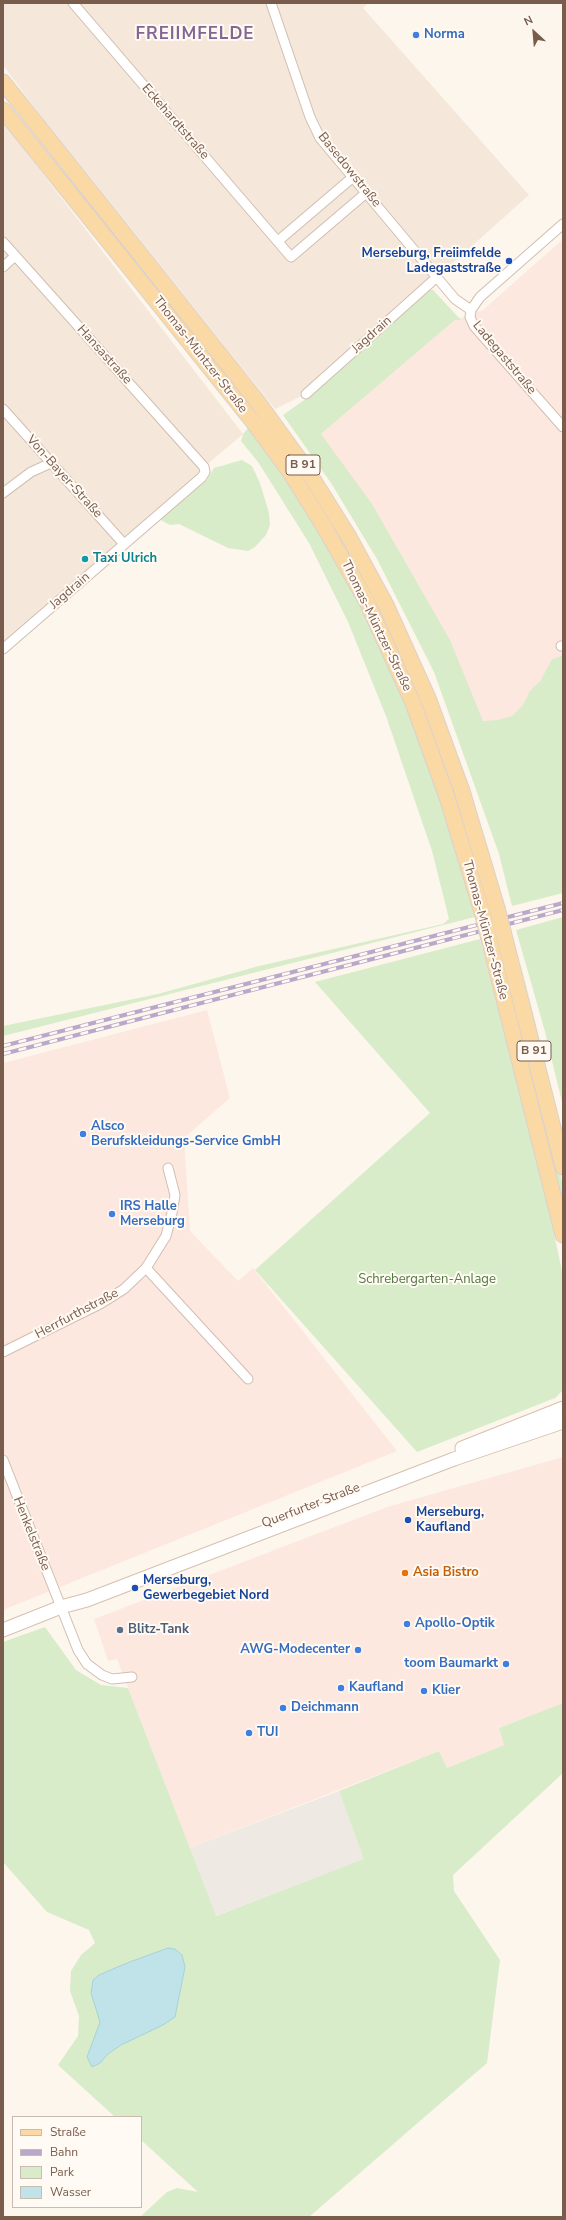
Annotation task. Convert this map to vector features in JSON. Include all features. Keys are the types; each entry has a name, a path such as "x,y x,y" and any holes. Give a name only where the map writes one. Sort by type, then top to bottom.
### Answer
{"main road":[{"name":"Thomas-Müntzer-Straße","path":"3,82 261,407 307,470 349,537 386,605 428,698 462,791 497,908 563,1167"},
{"name":"Thomas-Müntzer-Straße","path":"3,110 254,423 290,472 324,525 367,602 413,704 447,797 482,912 563,1235"},
{"name":"Querfurter Straße","path":"3,1630 60,1607 89,1591 563,1408"},
{"name":"Querfurter Straße","path":"60,1607 87,1600 454,1460 563,1422"}],"street":[{"name":"Eckehardtstraße","path":"73,3 291,257 366,193"},
{"name":"Basedowstraße","path":"271,3 310,117 320,138 455,299 472,310"},
{"path":"278,241 353,177"},
{"name":"Ladegaststraße","path":"563,224 480,297 472,310 470,317 474,326 563,428"},
{"name":"Hansastraße","path":"3,242 204,467"},
{"path":"3,267 16,256"},
{"name":"Jagdrain","path":"306,394 437,277"},
{"name":"Von-Bayer-Straße","path":"3,409 124,544"},
{"path":"3,493 32,472 51,463"},
{"name":"Jagdrain","path":"3,649 202,477 205,472 204,467"},
{"name":"Herrfurthstraße","path":"3,1352 100,1304 124,1289 146,1268 166,1236 172,1214 175,1195 168,1168"},
{"path":"146,1268 248,1378"},
{"name":"Henkelstraße","path":"3,1460 60,1607"},
{"path":"60,1607 78,1650 87,1664 102,1675 112,1679 132,1677"}],"shaded area":[{"path":"3,3 368,3 363,8 529,195 306,394 275,409 43,119 3,65"},
{"path":"3,122 243,434 204,467 124,544 3,649"},
{"path":"563,239 563,827 523,838 321,434 455,320 483,310"},
{"path":"207,1010 230,1098 184,1138 190,1231 238,1281 253,1268 397,1451 3,1610 3,1063"},
{"path":"563,1457 563,1703 499,1728 504,1745 447,1768 439,1751 189,1848 117,1659 108,1661 94,1619 387,1507"},
{"path":"339,1791 365,1859 215,1916 189,1848"}],"green space":[{"path":"429,290 433,290 461,320 455,320 321,434 372,504 450,640 483,721 498,720 512,716 523,705 530,691 541,680 552,659 562,656 563,893 512,906 499,854 434,672 377,559 331,483 283,415 310,396"},
{"path":"249,427 285,476 351,584 392,665 452,824 475,917 3,1036 3,1026 158,994 259,966 443,924 449,919 432,851 386,716 348,622 309,543 258,462 241,441 243,434"},
{"path":"242,460 252,466 260,483 269,513 270,525 266,535 255,547 248,551 228,548 179,524 170,525 159,519 207,480 214,468"},
{"path":"563,917 563,1106 544,1028 516,930"},
{"name":"Schrebergarten-Anlage","path":"480,939 536,1148 563,1276 563,1390 555,1398 417,1452 255,1270 430,1113 315,982"},
{"path":"499,944 552,1137 563,1186 563,1201 549,1154"},
{"path":"518,952 563,1136 563,1142 543,1060"},
{"path":"45,1627 76,1670 101,1685 128,1688 216,1916 364,1859 339,1791 439,1751 447,1768 504,1745 499,1728 563,1703 563,1773 453,1875 454,1891 500,1960 487,2063 309,2217 140,2217 167,2192 177,2188 198,2192 142,2141 142,2116 114,2116 58,2065 78,2036 79,2016 70,1991 71,1971 81,1955 95,1943 89,1930 47,1912 3,1862 3,1642"}],"water":[{"path":"168,1948 175,1949 182,1955 185,1967 175,2017 163,2025 121,2045 108,2054 100,2063 92,2067 87,2057 100,2022 91,1993 93,1980 99,1975 127,1963"}],"railway":[{"path":"3,1046 563,903"},
{"path":"3,1054 563,910"}],"place":[{"name":"Norma","path":"416,35"},
{"name":"Merseburg, Freiimfelde Ladegaststraße","path":"509,261"},
{"name":"Taxi Ulrich","path":"85,559"},
{"name":"Alsco Berufskleidungs-Service GmbH","path":"83,1134"},
{"name":"IRS Halle Merseburg","path":"112,1214"},
{"name":"Merseburg, Kaufland","path":"408,1520"},
{"name":"Asia Bistro","path":"405,1573"},
{"name":"Merseburg, Gewerbegebiet Nord","path":"135,1588"},
{"name":"Apollo-Optik","path":"407,1624"},
{"name":"Blitz-Tank","path":"120,1630"},
{"name":"AWG-Modecenter","path":"358,1650"},
{"name":"toom Baumarkt","path":"506,1664"},
{"name":"Kaufland","path":"341,1688"},
{"name":"Klier","path":"424,1691"},
{"name":"Deichmann","path":"283,1708"},
{"name":"TUI","path":"249,1733"}],"district":[{"name":"FREIIMFELDE","path":"195,35"}]}
